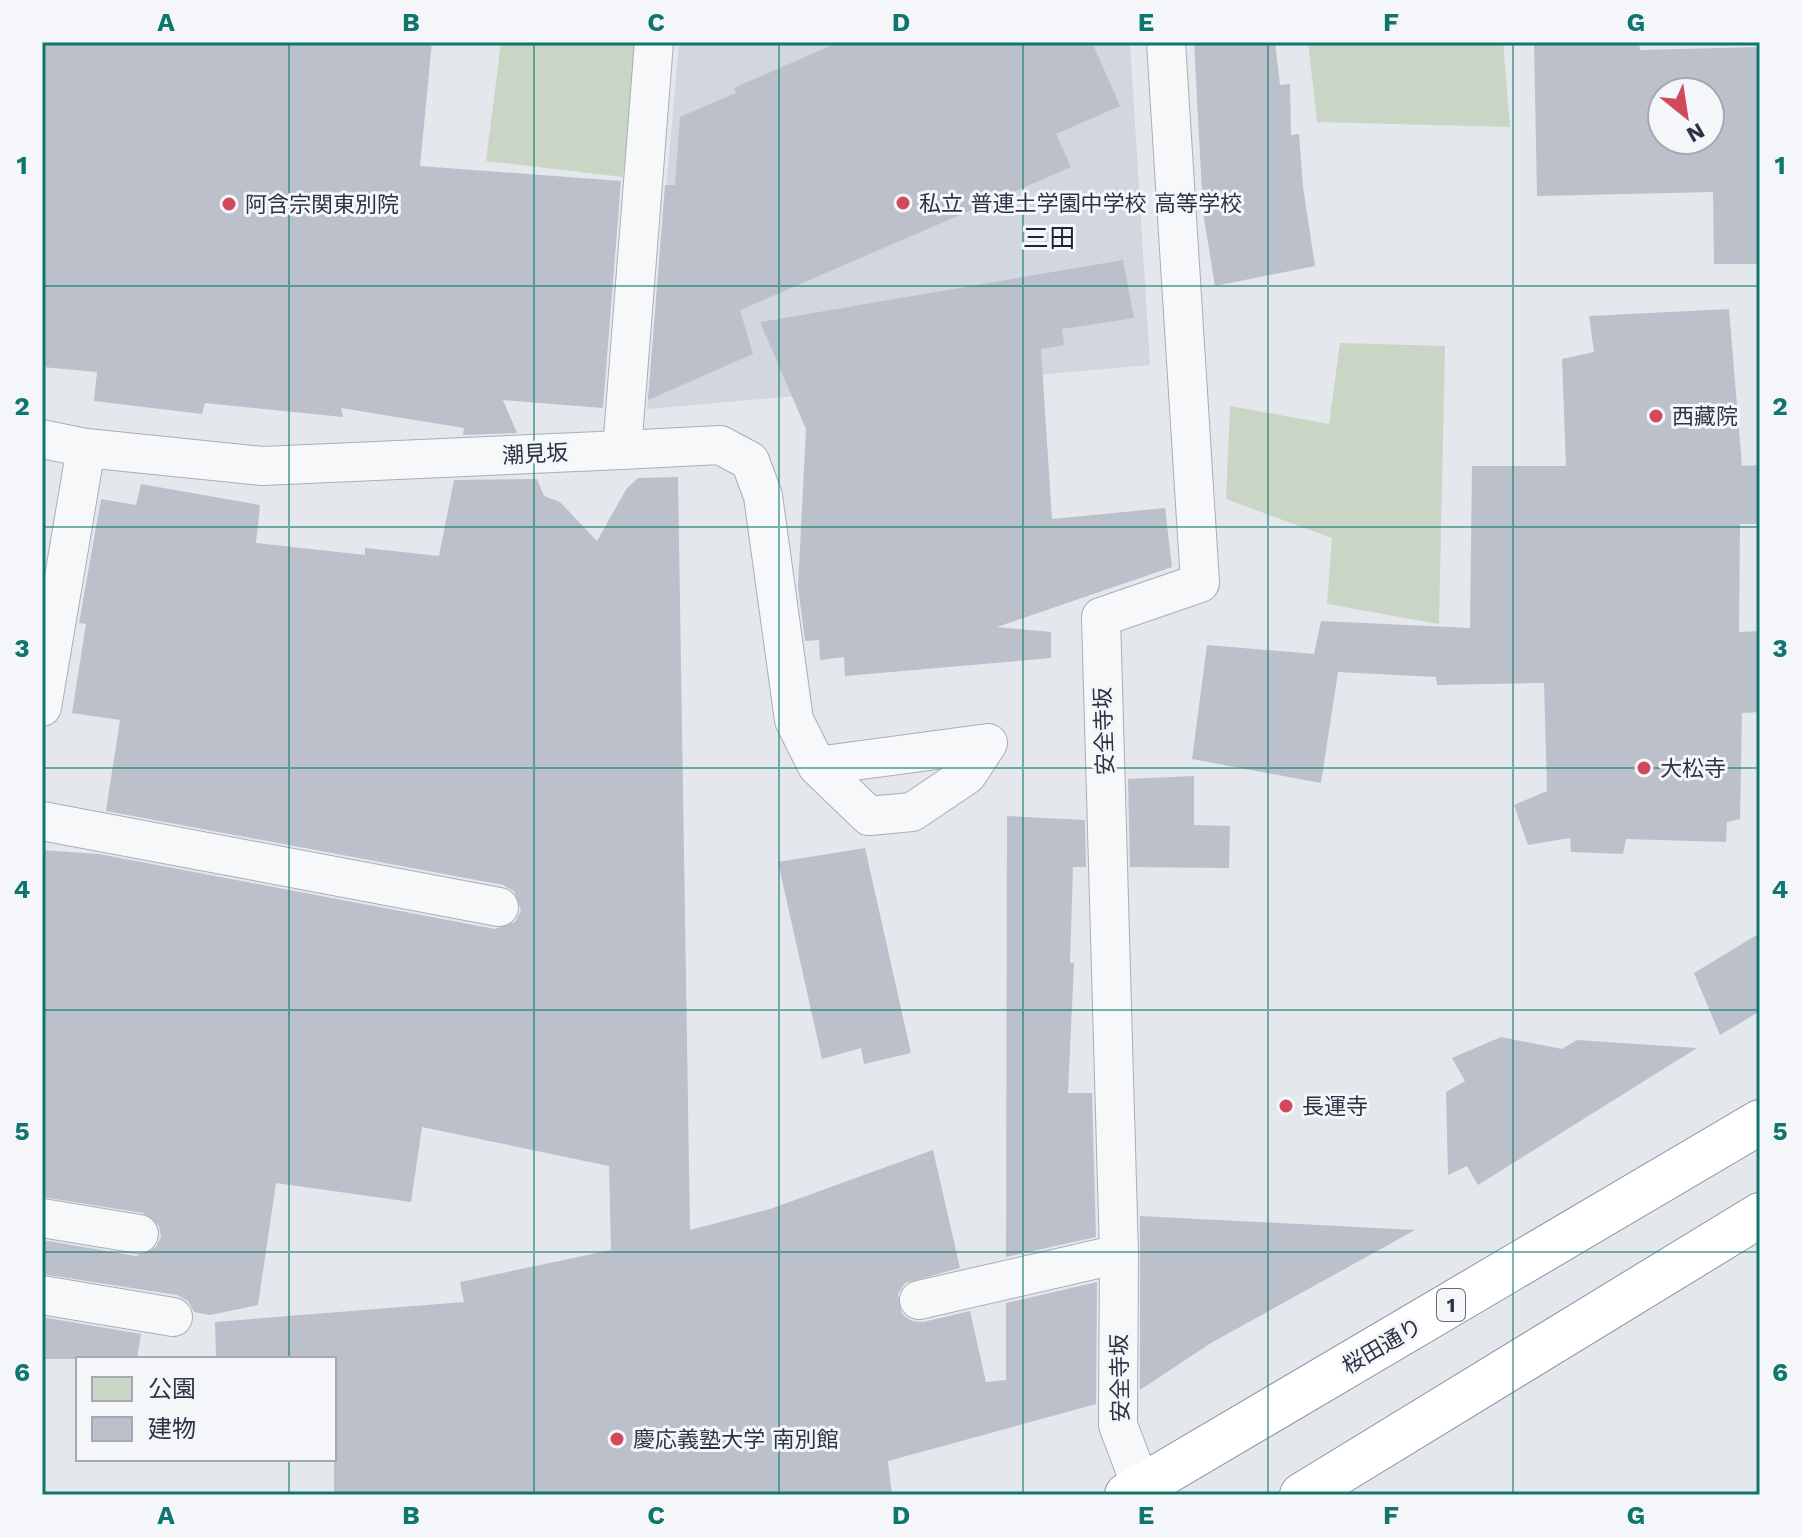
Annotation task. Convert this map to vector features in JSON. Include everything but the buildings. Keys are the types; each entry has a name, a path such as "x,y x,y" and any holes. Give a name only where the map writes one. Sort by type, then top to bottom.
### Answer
{"highway":[{"name":"桜田通り","path":"1134,1491 1760,1122"},
{"path":"1302,1495 1760,1215"}],"lane":[{"path":"622,450 654,42"},
{"name":"安全寺坂","path":"1134,1491 1118,1425 1119,1254 1101,617 1200,583 1166,42"},
{"name":"潮見坂","path":"42,439 86,448 263,466 720,445 750,461 763,496 794,720 817,766"},
{"path":"42,707 86,448"},
{"path":"42,821 499,907"},
{"path":"42,1218 139,1234"},
{"path":"919,1300 1119,1254"},
{"path":"42,1295 173,1317"}],"shaded area":[{"name":"私立 普連土学園中学校 高等学校","path":"679,42 1130,42 1150,365 647,409"}],"green space":[{"path":"501,42 640,42 623,177 486,161"},
{"path":"1308,42 1503,42 1510,127 1317,122"},
{"path":"1340,343 1445,346 1439,624 1327,604 1332,538 1226,499 1230,406 1329,424"}],"place":[{"name":"私立 普連土学園中学校 高等学校","path":"903,203"},
{"name":"阿含宗関東別院","path":"229,204"},
{"name":"西藏院","path":"1656,416"},
{"name":"大松寺","path":"1644,768"},
{"name":"長運寺","path":"1286,1106"},
{"name":"慶応義塾大学 南別館","path":"617,1439"}],"district":[{"name":"三田","path":"1049,238"}]}
